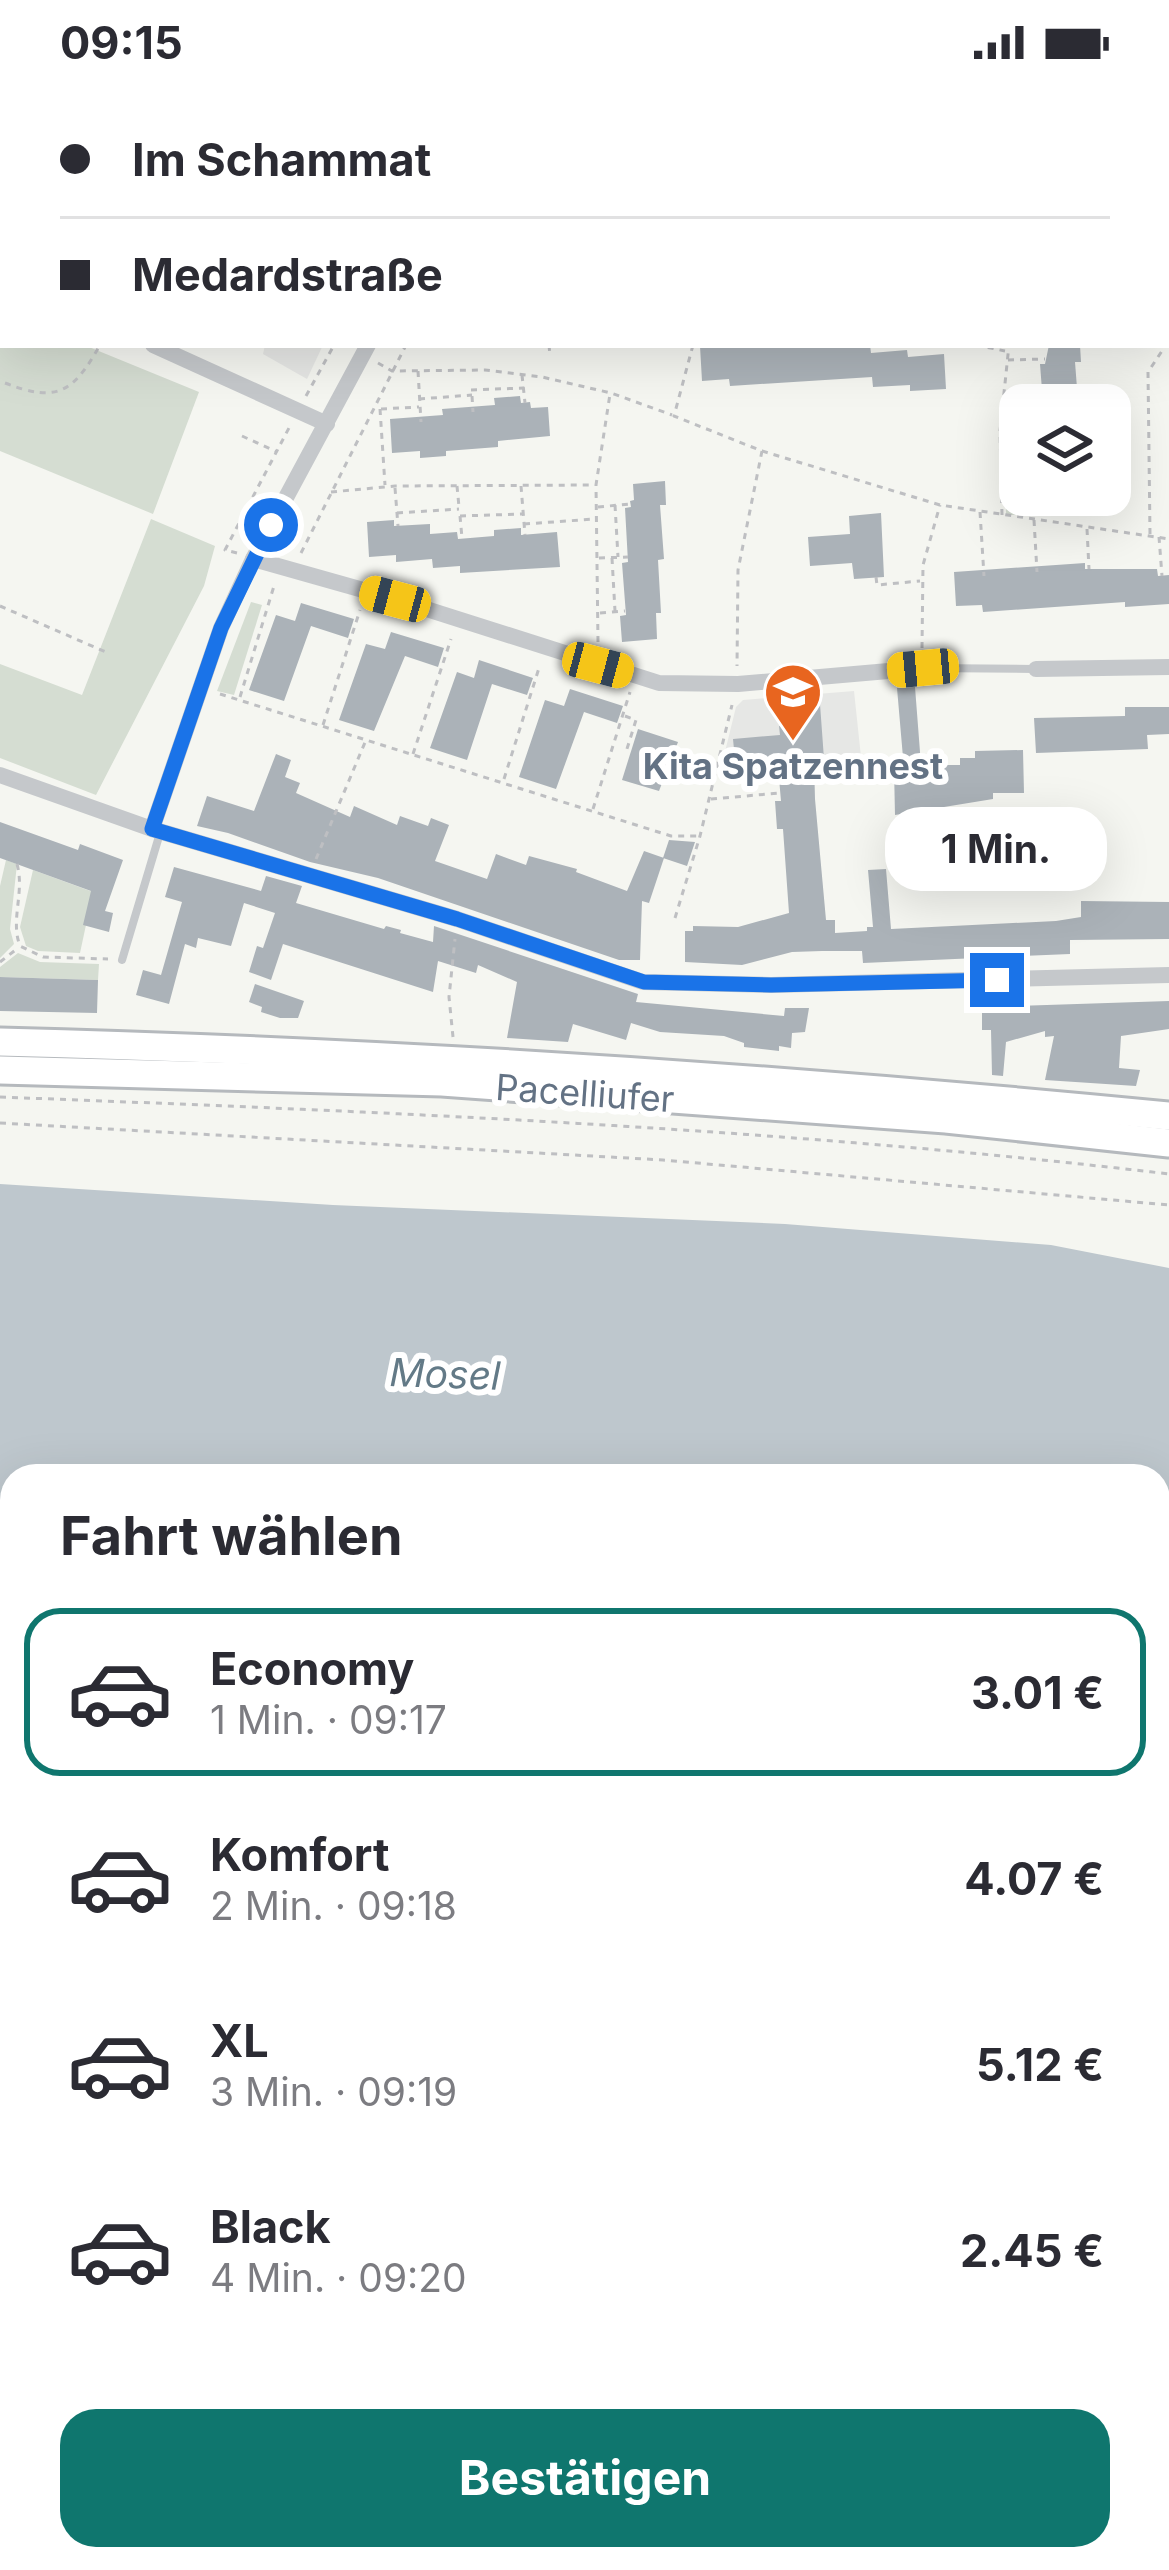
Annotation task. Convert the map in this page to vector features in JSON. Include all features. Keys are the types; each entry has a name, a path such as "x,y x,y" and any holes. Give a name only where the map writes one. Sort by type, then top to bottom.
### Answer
{"main road":[{"name":"Pacelliufer","path":"0,1042 271,1049 452,1060 954,1095 1169,1116"},
{"name":"Pacelliufer","path":"0,1070 442,1082 946,1119 1169,1143"}],"street":[{"path":"160,348 327,424"},
{"path":"156,830 221,628 366,350"},
{"path":"253,559 659,683 737,684 923,668"},
{"path":"1036,669 1169,667"},
{"path":"0,776 156,830 457,919 644,982 771,985 1169,975"}],"lane":[{"path":"923,668 1036,669"},
{"path":"122,960 156,830"}],"path":[{"path":"5,383 38,396 61,392 81,374 98,348"},
{"path":"253,559 226,550 332,348"},
{"path":"239,699 287,569 404,348"},
{"path":"549,348 550,356"},
{"path":"674,416 692,348"},
{"path":"989,348 1006,352"},
{"path":"1004,384 1005,348"},
{"path":"1150,536 1148,373 1164,348"},
{"path":"366,350 392,371 485,370 611,393 841,478 940,505 999,515"},
{"path":"1006,360 1045,359"},
{"path":"418,371 421,422"},
{"path":"522,374 525,403"},
{"path":"473,412 471,390 524,388"},
{"path":"598,665 596,485 611,393"},
{"path":"418,399 472,395"},
{"path":"373,409 419,407"},
{"path":"380,409 385,487"},
{"path":"242,436 277,452"},
{"path":"675,917 737,684 738,570 762,451"},
{"path":"520,484 525,535"},
{"path":"457,485 462,538"},
{"path":"331,492 395,486 596,485"},
{"path":"395,486 398,526"},
{"path":"596,507 630,504"},
{"path":"615,505 615,611"},
{"path":"922,632 921,581 940,505"},
{"path":"980,512 984,576"},
{"path":"397,513 523,514"},
{"path":"1008,516 1169,539"},
{"path":"524,524 596,519"},
{"path":"1034,520 1037,572"},
{"path":"1087,527 1089,569"},
{"path":"1159,537 1162,576"},
{"path":"597,558 628,557"},
{"path":"877,578 878,585 921,581"},
{"path":"323,725 366,591"},
{"path":"0,606 108,653"},
{"path":"598,613 625,611"},
{"path":"413,754 457,620"},
{"path":"503,782 544,649"},
{"path":"593,811 636,675"},
{"path":"201,688 671,836 700,836"},
{"path":"623,715 636,720 626,752"},
{"path":"310,875 367,739"},
{"path":"709,799 780,793"},
{"path":"17,864 22,881 16,934 20,946 44,957 122,960"},
{"path":"452,1060 449,998 457,919"},
{"path":"0,962 20,946"},
{"path":"0,1096 464,1115 946,1148 1169,1174"},
{"path":"0,1123 663,1160 1169,1205"}],"shaded area":[{"path":"0,348 91,348 199,392 153,514 0,451"},
{"path":"264,348 322,348 307,379 263,354"},
{"path":"151,519 215,546 204,586 96,795 0,758 0,664 82,695"},
{"path":"251,602 262,605 234,695 217,691"},
{"name":"Kita Spatzennest","path":"854,691 861,757 720,772 736,707 743,700"},
{"path":"6,860 17,864 10,929 14,944 0,958 0,886"},
{"path":"33,870 93,892 80,953 26,946 20,927"},
{"path":"18,953 40,962 99,964 98,980 0,977 0,967"}],"water":[{"name":"Mosel","path":"0,1184 333,1205 785,1224 1051,1245 1169,1268 1169,1464 0,1464"}],"building":[{"path":"700,348 870,348 871,353 907,350 908,357 944,354 946,389 873,387 872,377 730,386 729,379 702,381"},
{"path":"1048,348 1080,348 1081,362 1075,362 1077,384 1042,384 1040,364 1045,364"},
{"path":"520,396 521,403 530,402 531,408 548,407 550,436 446,451 446,456 392,453 390,419 443,415 442,409 495,405 494,398"},
{"path":"665,481 666,505 660,505 664,559 658,560 661,613 656,613 657,639 622,642 620,616 626,615 622,563 628,562 625,508 634,500 633,484"},
{"path":"881,513 884,577 854,579 852,563 810,566 808,537 850,534 849,516"},
{"path":"394,520 394,526 430,524 430,534 457,532 458,539 521,528 521,535 557,532 560,567 460,573 460,566 433,568 432,559 396,562 396,555 369,557 367,522"},
{"path":"1085,563 1085,569 1157,569 1158,576 1169,575 1169,604 1125,607 1125,602 983,612 982,605 956,606 954,572"},
{"path":"301,603 354,619 348,638 311,626 284,701 249,690 276,615 295,621"},
{"path":"391,632 444,648 438,667 405,656 374,731 339,720 366,644 385,649"},
{"path":"479,660 533,678 527,695 492,684 467,760 430,748 457,672 474,678"},
{"path":"915,687 921,765 960,765 960,758 975,758 975,751 1023,750 1024,793 993,793 993,799 895,815 894,769 904,769 897,688"},
{"path":"570,689 623,706 617,723 584,712 556,789 519,777 545,700 564,706"},
{"path":"820,704 824,759 814,760 815,799 826,920 835,920 835,933 873,927 868,870 886,869 891,929 1056,921 1081,917 1081,901 1169,902 1169,939 1070,940 1070,954 863,963 862,951 822,951 792,952 742,965 685,962 685,931 693,931 693,926 738,927 789,913 783,829 777,829 778,767 736,770 733,739 780,735 779,726 790,725 789,716 799,715 798,706"},
{"path":"1125,707 1169,707 1169,734 1147,735 1148,749 1036,753 1034,718 1125,716"},
{"path":"638,729 678,742 659,791 622,780"},
{"path":"276,754 291,760 285,777 300,783 296,793 350,817 354,806 397,825 400,816 428,826 431,818 449,825 435,861 487,879 496,854 526,865 529,856 577,869 627,891 644,851 664,858 649,903 642,901 640,960 619,960 378,878 197,826 207,796 254,811"},
{"path":"0,822 78,850 80,844 123,860 105,911 113,913 109,932 83,925 91,891 0,858"},
{"path":"669,840 695,842 687,866 663,858"},
{"path":"982,844 984,860 902,869 900,852"},
{"path":"174,867 261,891 266,876 302,886 296,903 433,942 434,926 638,994 636,1002 784,1016 785,1008 809,1008 805,1032 792,1033 791,1048 779,1046 779,1051 744,1047 724,1036 660,1032 631,1023 626,1040 573,1024 568,1042 507,1038 517,982 478,965 476,973 438,961 433,992 283,944 271,980 249,972 275,913 244,903 231,946 198,938 196,948 185,944 169,1004 136,995 143,970 161,975 182,902 165,897"},
{"path":"0,977 98,980 97,1013 0,1011"},
{"path":"255,984 304,1001 298,1018 261,1012 262,1007 249,1002"},
{"path":"1169,1001 1169,1029 1121,1036 1119,1068 1140,1070 1136,1086 1045,1080 1054,1036 1045,1037 1045,1031 1006,1042 1003,1076 992,1075 991,1030 982,1030 982,1007"}],"place":[{"name":"Kita Spatzennest","path":"793,743"}],"route":[{"path":"271,525 221,628 152,829 457,919 644,982 771,985 997,980"}]}
